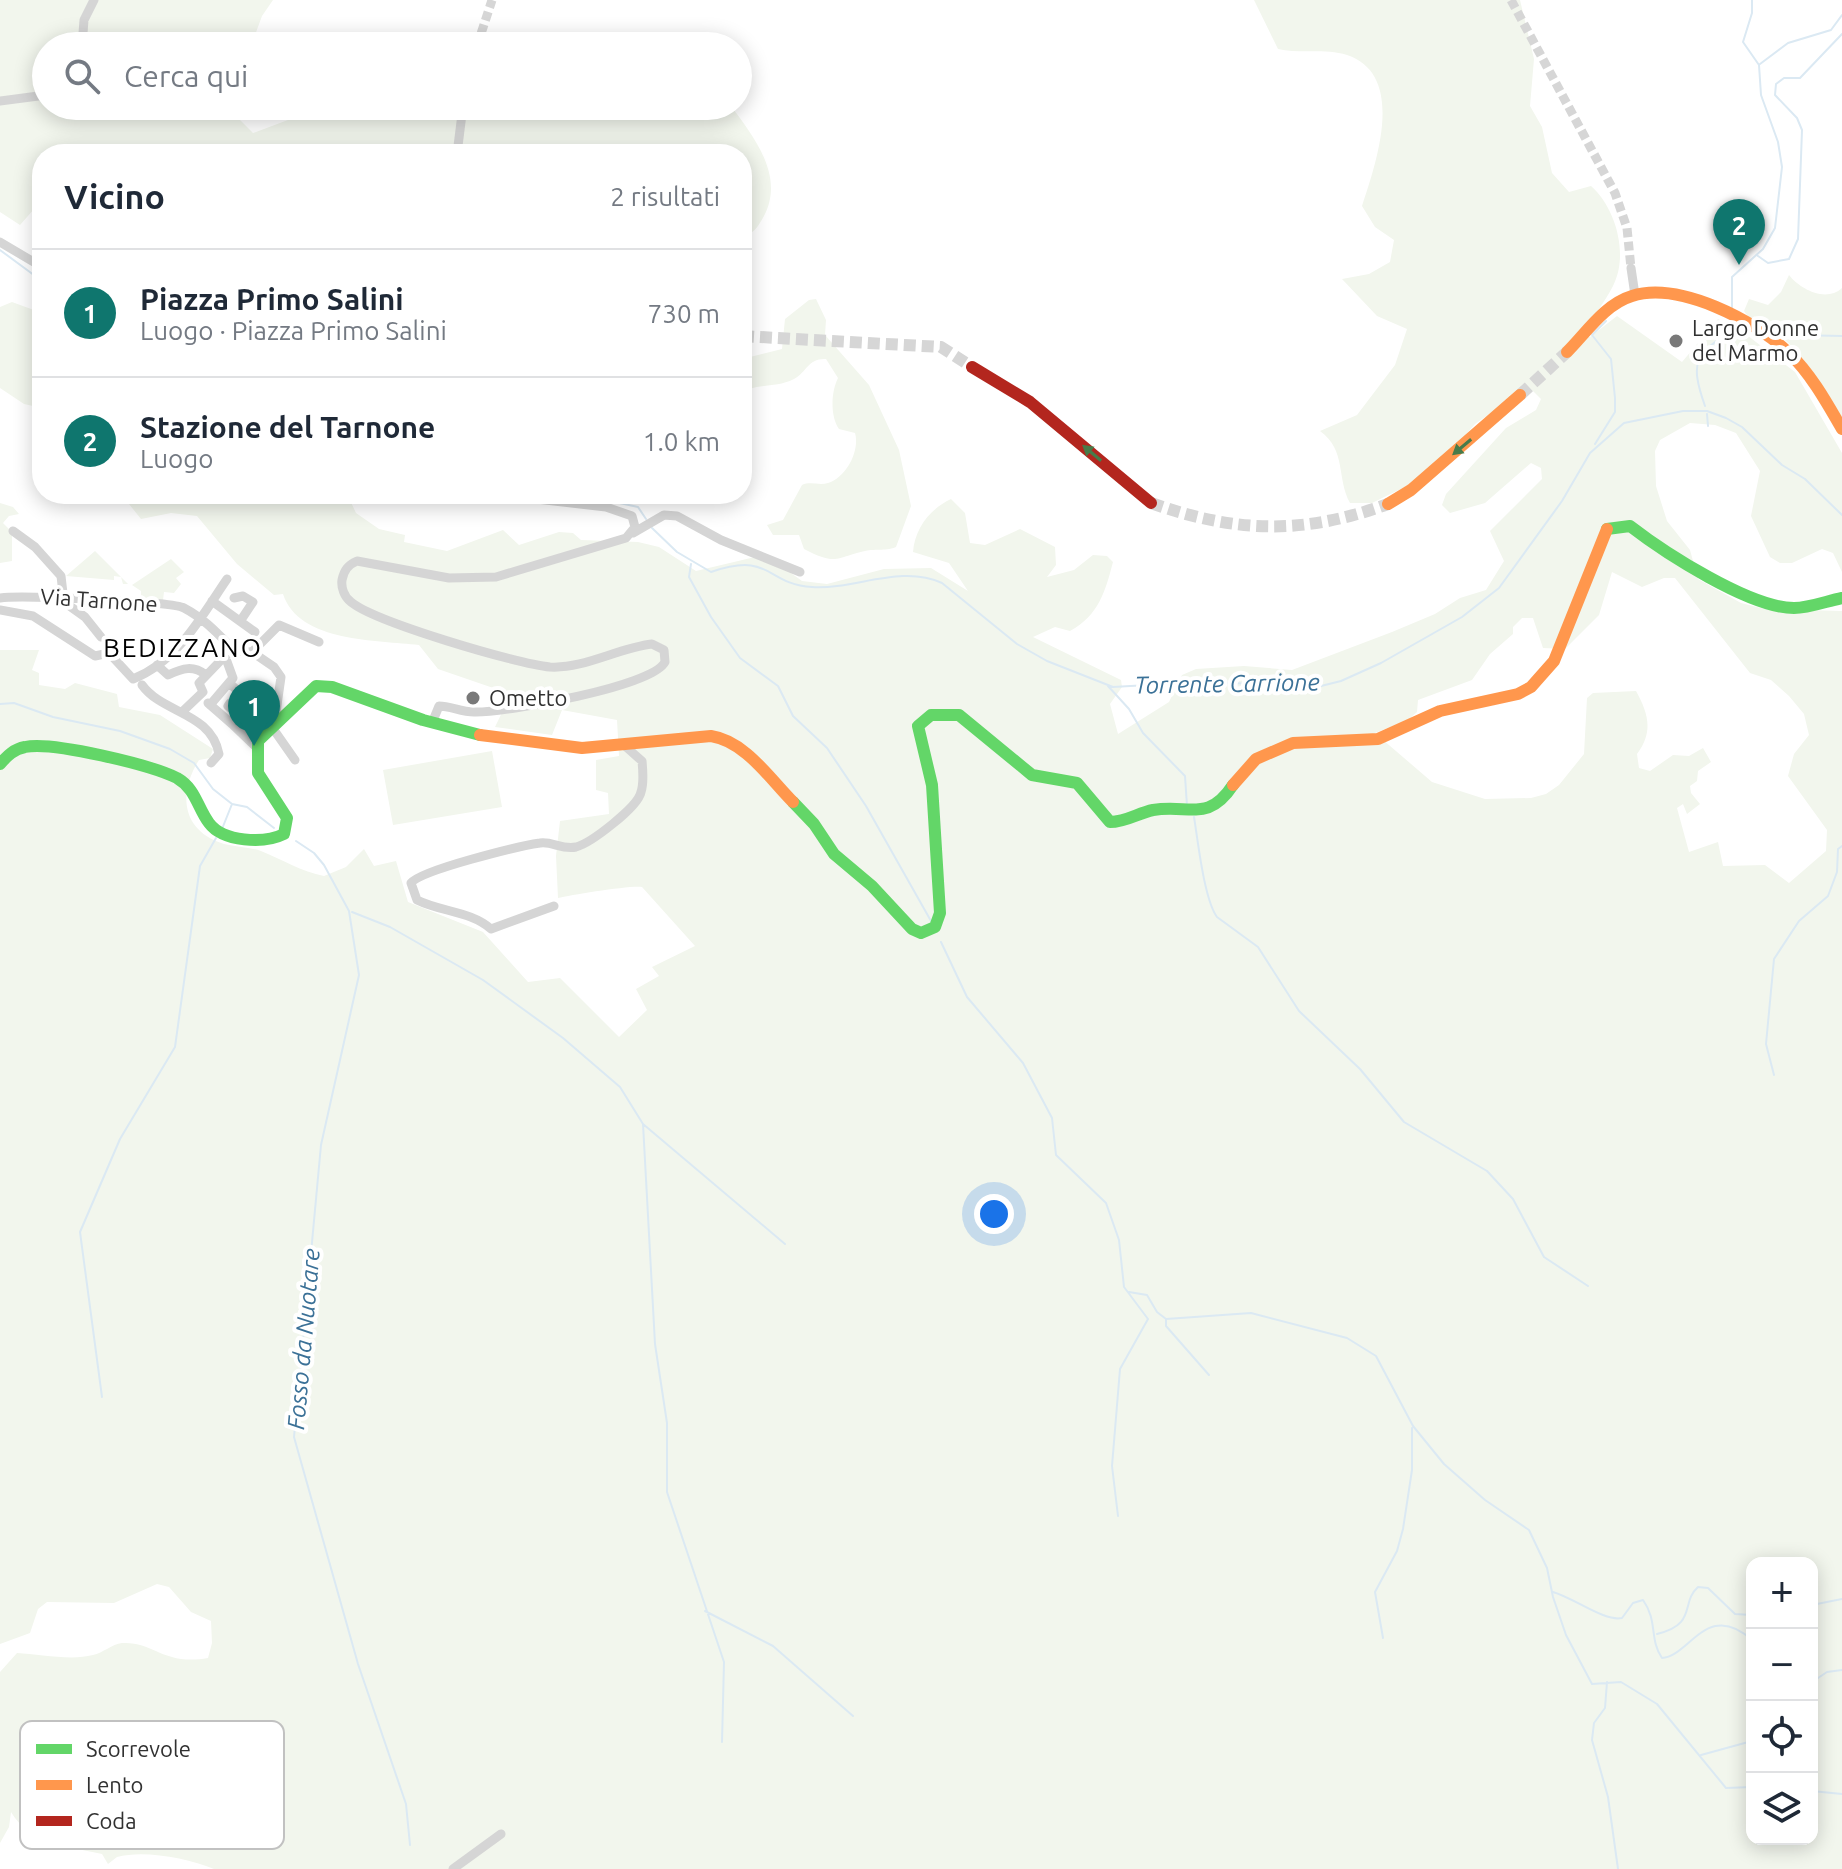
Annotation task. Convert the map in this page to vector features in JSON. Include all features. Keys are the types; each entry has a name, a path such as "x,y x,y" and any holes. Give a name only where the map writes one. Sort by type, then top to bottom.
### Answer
{"street":[{"path":"83,32 84,20 94,0"},
{"path":"0,101 32,97"},
{"path":"458,144 461,120"},
{"path":"0,242 32,261"},
{"path":"1631,268 1635,295"},
{"path":"1567,352 1613,307 1635,295 1650,292 1700,301 1742,322 1789,353 1842,429"},
{"path":"972,367 1030,402 1151,503"},
{"path":"1388,504 1422,480 1520,395"},
{"path":"569,504 623,511 634,523 633,533"},
{"path":"432,723 439,706 475,713 631,683 662,668 664,650 652,644 635,646 573,665 555,667 463,646 351,602 342,584 351,564 369,561 449,578 496,577 626,538 664,515 677,516 721,540 800,572"},
{"path":"0,764 11,751 22,747 59,747 182,781 217,834 269,841 287,830 287,818 263,786 254,752 272,727 310,689 322,685 432,723 533,745 625,746 690,737 725,738 744,752 808,818 834,854 872,886 912,929 921,933 935,927 940,913 933,843 932,785 918,726 931,715 959,715 1032,775 1077,783 1092,797 1102,815 1110,822 1121,822 1153,810 1210,808 1223,800 1239,776 1256,759 1293,743 1378,739 1440,711 1518,694 1531,687 1554,661 1603,533 1609,527 1630,526 1659,549 1764,604 1795,608 1842,598"},
{"path":"13,531 35,547 61,576 63,598 108,648 130,679 157,665 201,620 227,579"},
{"name":"Via Tarnone","path":"0,598 26,595 173,605 201,620 230,652"},
{"path":"234,598 243,596 253,602 241,620"},
{"path":"212,601 255,632"},
{"path":"0,610 33,616 95,656 108,648"},
{"path":"252,652 279,625 319,642"},
{"path":"230,652 252,652 274,667 281,677 272,727"},
{"path":"230,652 231,681 272,727 295,760"},
{"path":"182,712 230,652"},
{"path":"157,665 168,675 180,670 198,669 210,705 256,747"},
{"path":"210,705 231,681"},
{"path":"142,685 150,694 182,712 213,736 219,754 211,763"},
{"path":"232,724 250,700"},
{"path":"230,703 228,706 238,714"},
{"path":"554,906 491,929 475,918 438,911 417,900 411,883 417,876 541,843 564,848 585,843 628,810 641,794 642,761 625,746"},
{"path":"453,1869 501,1834"}],"shaded area":[{"path":"0,0 273,0 256,32 32,32 32,120 240,120 253,133 288,120 741,120 764,158 771,186 770,201 764,216 752,232 752,144 32,144 32,211 20,225 0,212"},
{"path":"1254,0 1520,0 1534,59 1530,106 1542,127 1552,173 1569,192 1591,186 1600,195 1613,219 1620,247 1618,274 1586,337 1617,316 1682,362 1718,319 1743,332 1795,372 1842,453 1842,572 1833,553 1822,549 1792,563 1780,563 1770,557 1751,516 1760,471 1736,433 1715,425 1690,423 1660,440 1655,451 1656,486 1667,521 1690,550 1698,579 1741,603 1765,609 1842,611 1842,1869 214,1869 152,1855 117,1857 108,1864 102,1854 78,1849 284,1849 284,1721 20,1721 20,1823 11,1812 9,1827 0,1843 0,1672 17,1653 84,1657 118,1644 133,1643 180,1659 193,1660 208,1658 212,1643 211,1621 191,1612 169,1587 157,1584 114,1603 47,1602 38,1609 30,1633 0,1644 0,650 39,650 32,670 39,673 39,685 65,689 75,683 117,694 119,707 160,715 213,749 210,758 199,760 192,773 186,798 192,820 210,838 261,851 324,876 346,867 364,849 374,866 396,861 408,902 483,932 528,982 560,978 619,1037 647,1010 636,989 659,976 652,967 695,946 642,887 558,898 556,856 560,821 609,814 608,793 596,790 596,760 619,756 617,720 562,710 552,735 495,727 511,694 438,669 419,645 342,636 305,622 292,610 283,594 274,595 237,564 197,516 171,513 141,519 129,504 352,504 356,513 379,529 405,535 404,542 447,551 503,530 519,545 559,532 573,533 581,540 638,542 659,547 696,571 755,557 784,568 802,581 827,584 884,569 931,568 968,591 949,563 913,552 925,520 936,508 951,499 965,513 970,543 985,545 1020,529 1055,547 1056,565 1047,577 1074,570 1093,555 1107,556 1113,562 1104,593 1088,618 1070,631 1055,627 1033,637 1121,680 1122,687 1110,704 1118,734 1169,702 1182,675 1196,669 1244,666 1292,670 1392,632 1435,614 1460,598 1486,590 1504,561 1490,531 1542,479 1541,468 1531,463 1485,503 1450,513 1442,505 1446,494 1506,428 1536,410 1541,399 1533,391 1521,392 1475,424 1444,460 1415,482 1372,503 1350,503 1338,456 1320,431 1357,415 1395,365 1407,329 1377,316 1342,279 1369,274 1390,262 1394,240 1375,227 1362,206 1374,167 1382,122 1382,100 1377,81 1365,65 1347,55 1278,49","holes":["1612,572 1642,587 1664,578 1675,578 1750,673 1771,680 1804,714 1809,735 1794,754 1788,776 1827,830 1826,851 1789,883 1765,865 1723,866 1718,842 1689,852 1677,808 1683,804 1687,814 1700,804 1691,793 1690,786 1697,781 1698,771 1711,762 1703,748 1689,756 1673,755 1650,771 1639,768 1637,754 1646,738 1647,722 1636,691 1593,693 1587,698 1584,754 1559,785 1546,794 1531,798 1485,799 1432,782 1375,733 1408,720 1417,712 1418,700 1472,680 1490,654 1513,634 1513,627 1522,618 1533,618 1543,648 1565,649 1599,615"]},
{"path":"1789,275 1800,285 1821,294 1842,288 1842,417 1794,348 1753,321 1744,311 1749,299 1768,305 1781,292"},
{"path":"816,299 826,320 825,335 869,385 899,450 911,506 896,547 825,558 804,549 799,535 773,535 767,525 783,520 802,485 828,483 841,475 856,447 855,433 839,429 836,424 832,404 838,378 826,359 815,361 788,382 752,388 752,356 782,349 785,319 809,300"},
{"path":"12,302 32,309 32,406 0,388 0,307"},
{"path":"0,503 13,507 19,514 9,516 3,523 12,532 12,561 0,563"},
{"path":"95,551 121,577 114,576 114,580 66,576"},
{"path":"171,559 184,572 176,578 181,584 174,593 164,592 163,600 141,599 141,591 132,585"},
{"path":"492,751 502,807 393,825 383,770"}],"waterway":[{"path":"1732,309 1732,277 1763,249 1775,228 1782,167 1778,142 1761,95 1759,65 1743,42 1752,13 1752,0"},
{"path":"1760,64 1788,43 1831,30 1842,15"},
{"path":"1758,256 1768,263 1789,259 1798,239 1802,130 1797,118 1775,95 1776,84 1784,78 1800,78 1842,34"},
{"name":"Torrente Carrione","path":"0,250 32,274"},
{"path":"1595,444 1615,412 1611,359 1592,335 1606,321"},
{"path":"1705,406 1697,376 1700,357 1738,326"},
{"path":"1768,329 1794,335 1842,336"},
{"name":"Torrente Carrione","path":"652,528 677,552 711,572 746,565 767,570 797,585 812,587 910,576 942,583 1017,644 1047,661 1113,687 1200,682 1321,686 1341,681 1381,663 1462,617 1499,588 1562,501 1590,453 1624,423 1683,411 1707,411 1726,418 1742,427 1782,465 1805,479 1842,515"},
{"path":"1707,414 1708,426"},
{"name":"Torrente Carrione","path":"624,504 638,507 646,519"},
{"path":"691,564 689,577 711,617 740,658 778,686 793,716 827,748 866,806 931,921"},
{"path":"1108,686 1129,709 1143,733 1185,776 1187,806"},
{"name":"Fosso da Nuotare","path":"0,704 14,703 53,717 120,731 170,749 194,763 213,789 232,804 247,807 274,828"},
{"path":"222,829 232,804"},
{"path":"1194,817 1205,884 1217,917 1258,947 1299,1011 1360,1069 1404,1122 1487,1171 1513,1199 1544,1257 1588,1286"},
{"path":"102,1397 80,1232 120,1139 175,1047 200,866 216,838"},
{"name":"Fosso da Nuotare","path":"296,841 314,853 324,865 349,911 359,975 321,1145 294,1437 358,1664 406,1804 410,1845"},
{"path":"1774,1075 1766,1044 1774,959 1799,921 1828,896 1837,872 1838,849 1842,846"},
{"path":"352,912 390,927 483,980 563,1038 620,1087 643,1124 655,1344 667,1423 667,1492 724,1662 722,1742"},
{"path":"941,942 967,997 1023,1063 1052,1118 1056,1155 1106,1203 1119,1240 1124,1287 1148,1319 1120,1369 1112,1466 1118,1516"},
{"path":"643,1124 785,1244"},
{"path":"1129,1292 1147,1295 1157,1312 1166,1319 1166,1326 1209,1375"},
{"path":"1166,1319 1251,1313 1347,1338 1376,1356 1413,1426 1444,1464 1485,1500 1529,1530 1547,1568 1566,1635 1592,1684 1621,1682 1657,1704 1726,1788 1746,1787"},
{"path":"1383,1638 1375,1592 1397,1551 1403,1529 1412,1470 1412,1428"},
{"path":"1657,1634 1678,1625 1698,1587 1708,1588 1735,1614 1746,1615"},
{"path":"1553,1592 1615,1618 1622,1618 1633,1603 1643,1600 1662,1658 1672,1655 1711,1627 1723,1625 1746,1636"},
{"path":"1818,1604 1842,1599"},
{"path":"705,1611 773,1646 853,1716"},
{"path":"1818,1678 1827,1672 1842,1670"},
{"path":"1607,1682 1605,1708 1594,1723 1592,1740 1608,1797 1618,1869"},
{"path":"1701,1755 1746,1743"},
{"path":"1818,1792 1842,1794"}],"tunnel":[{"path":"482,32 492,0"},
{"path":"1511,0 1615,193 1627,228 1631,268"},
{"path":"752,337 941,347 972,367"},
{"path":"1520,395 1567,352"},
{"path":"1151,503 1212,520 1270,526 1327,521 1388,504"}],"traffic: fast":[{"path":"1607,529 1630,526 1709,577 1776,606 1800,608 1842,598"},
{"path":"0,764 17,749 38,746 101,755 146,767 183,782 215,829 234,837 255,840 284,834 287,818 258,773 258,741 316,686 332,687 423,720 480,735"},
{"path":"793,802 814,824 834,854 872,886 912,929 921,933 935,927 940,913 932,785 918,726 931,715 959,715 1032,775 1077,783 1110,822 1153,810 1206,808 1224,797 1233,785"}],"traffic: slow":[{"path":"1567,352 1596,320 1622,300 1651,293 1694,299 1757,328 1789,353 1811,379 1842,429"},
{"path":"1388,504 1411,490 1520,395"},
{"path":"1233,785 1256,759 1293,743 1378,739 1440,711 1518,694 1531,687 1554,661 1607,529"},
{"path":"480,735 582,748 711,736 723,739 746,753 793,802"}],"traffic: jam":[{"path":"972,367 1030,402 1151,503"}],"place":[{"name":"Stazione del Tarnone","path":"1739,265"},
{"name":"Largo Donne del Marmo","path":"1676,341"},
{"name":"Ometto","path":"473,698"},
{"name":"Piazza Primo Salini","path":"254,746"}],"district":[{"name":"BEDIZZANO","path":"183,648"}]}
